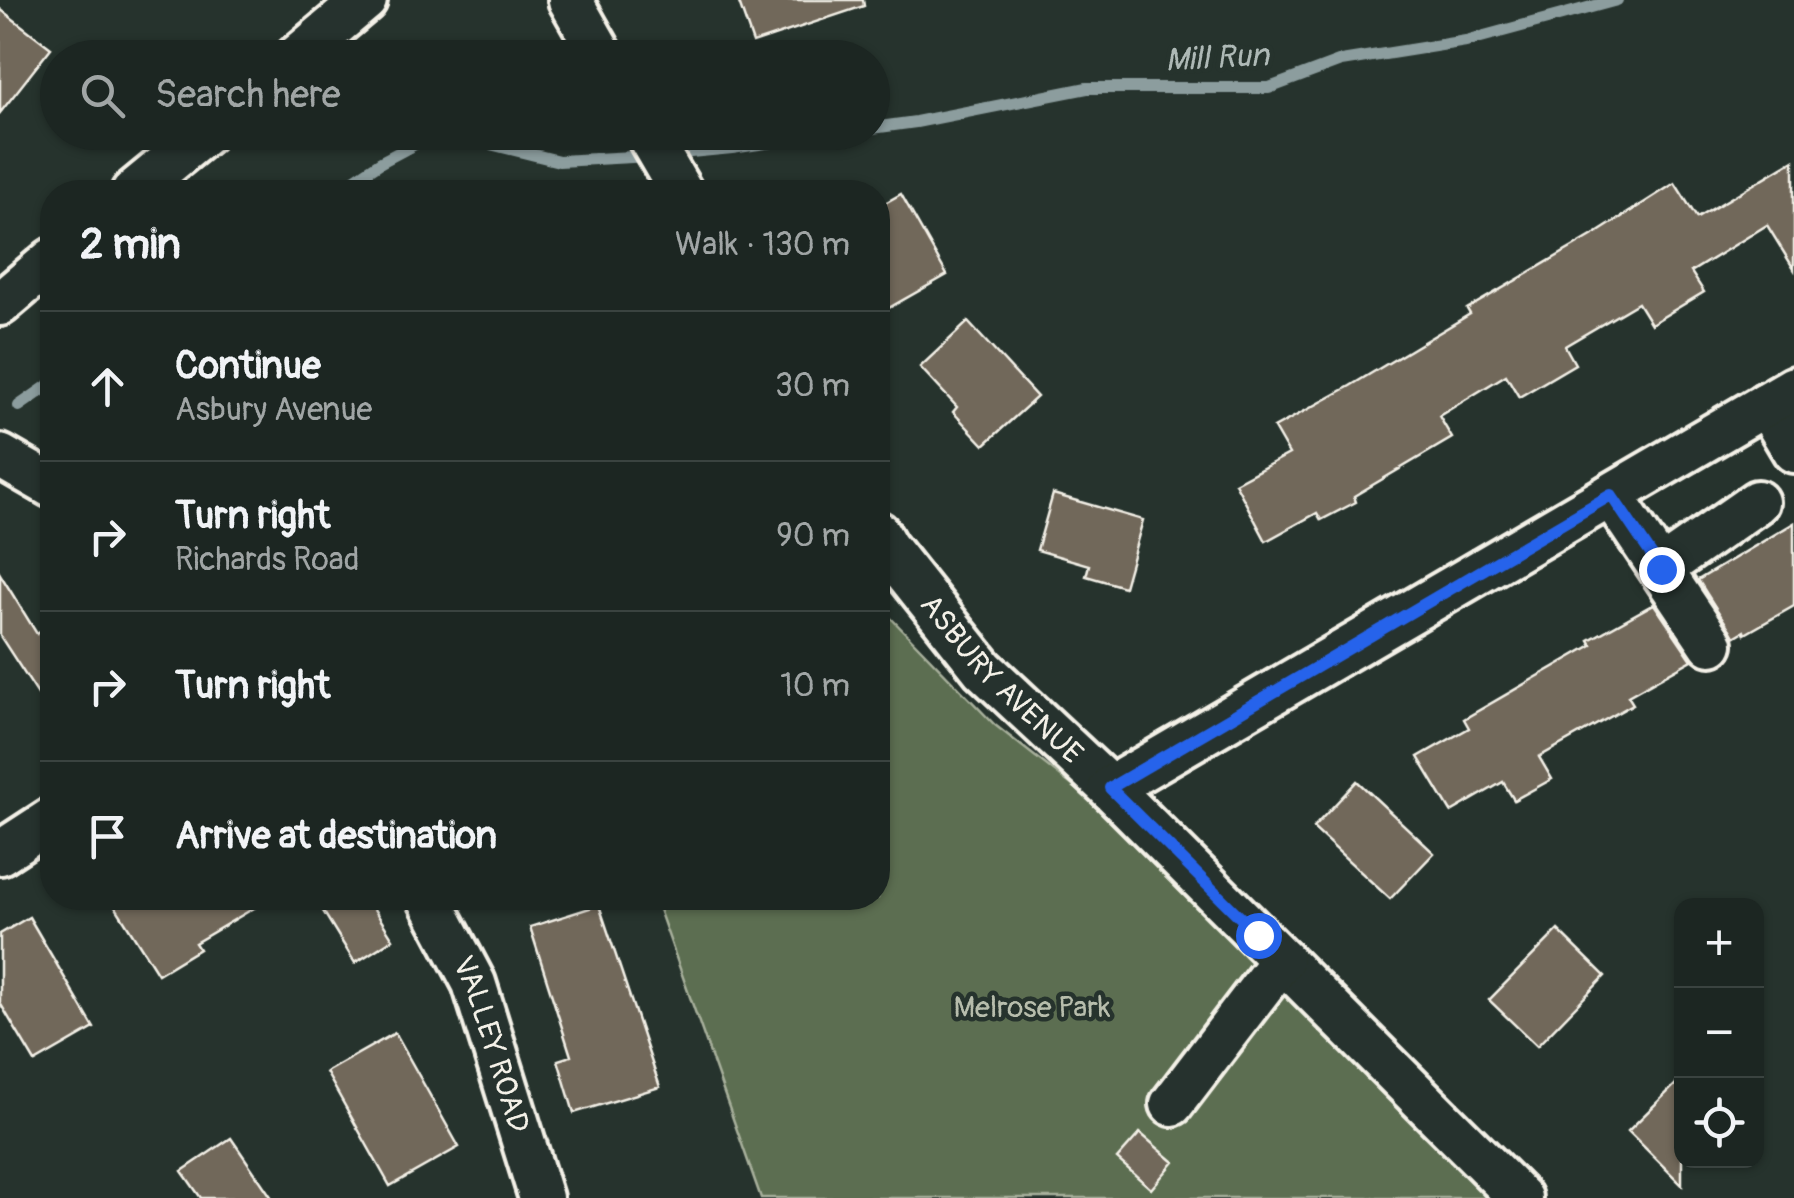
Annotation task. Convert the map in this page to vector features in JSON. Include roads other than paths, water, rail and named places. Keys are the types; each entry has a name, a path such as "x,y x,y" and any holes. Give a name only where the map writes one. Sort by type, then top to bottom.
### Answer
{"street":[{"path":"317,40 365,0"},
{"path":"570,0 593,40"},
{"path":"148,180 184,150"},
{"path":"656,150 674,180"},
{"path":"0,304 40,270"},
{"path":"1110,788 1780,396 1794,452"},
{"path":"0,456 40,474"},
{"path":"1611,495 1711,644"},
{"path":"1661,569 1757,502"},
{"name":"ASBURY AVENUE","path":"890,552 984,669 1110,788 1520,1198"},
{"path":"0,853 40,827"},
{"name":"VALLEY ROAD","path":"435,910 474,983 532,1194"},
{"path":"1172,1104 1282,960"}],"waterway":[{"name":"Mill Run","path":"890,126 1087,88 1269,88 1341,61 1466,41 1617,0"},
{"name":"Mill Run","path":"354,180 404,150"},
{"name":"Mill Run","path":"514,150 559,161 650,156"},
{"name":"Mill Run","path":"670,154 711,150"},
{"name":"Mill Run","path":"19,406 40,391"}],"park label":[{"name":"Melrose Park","path":"1032,1007"}]}
